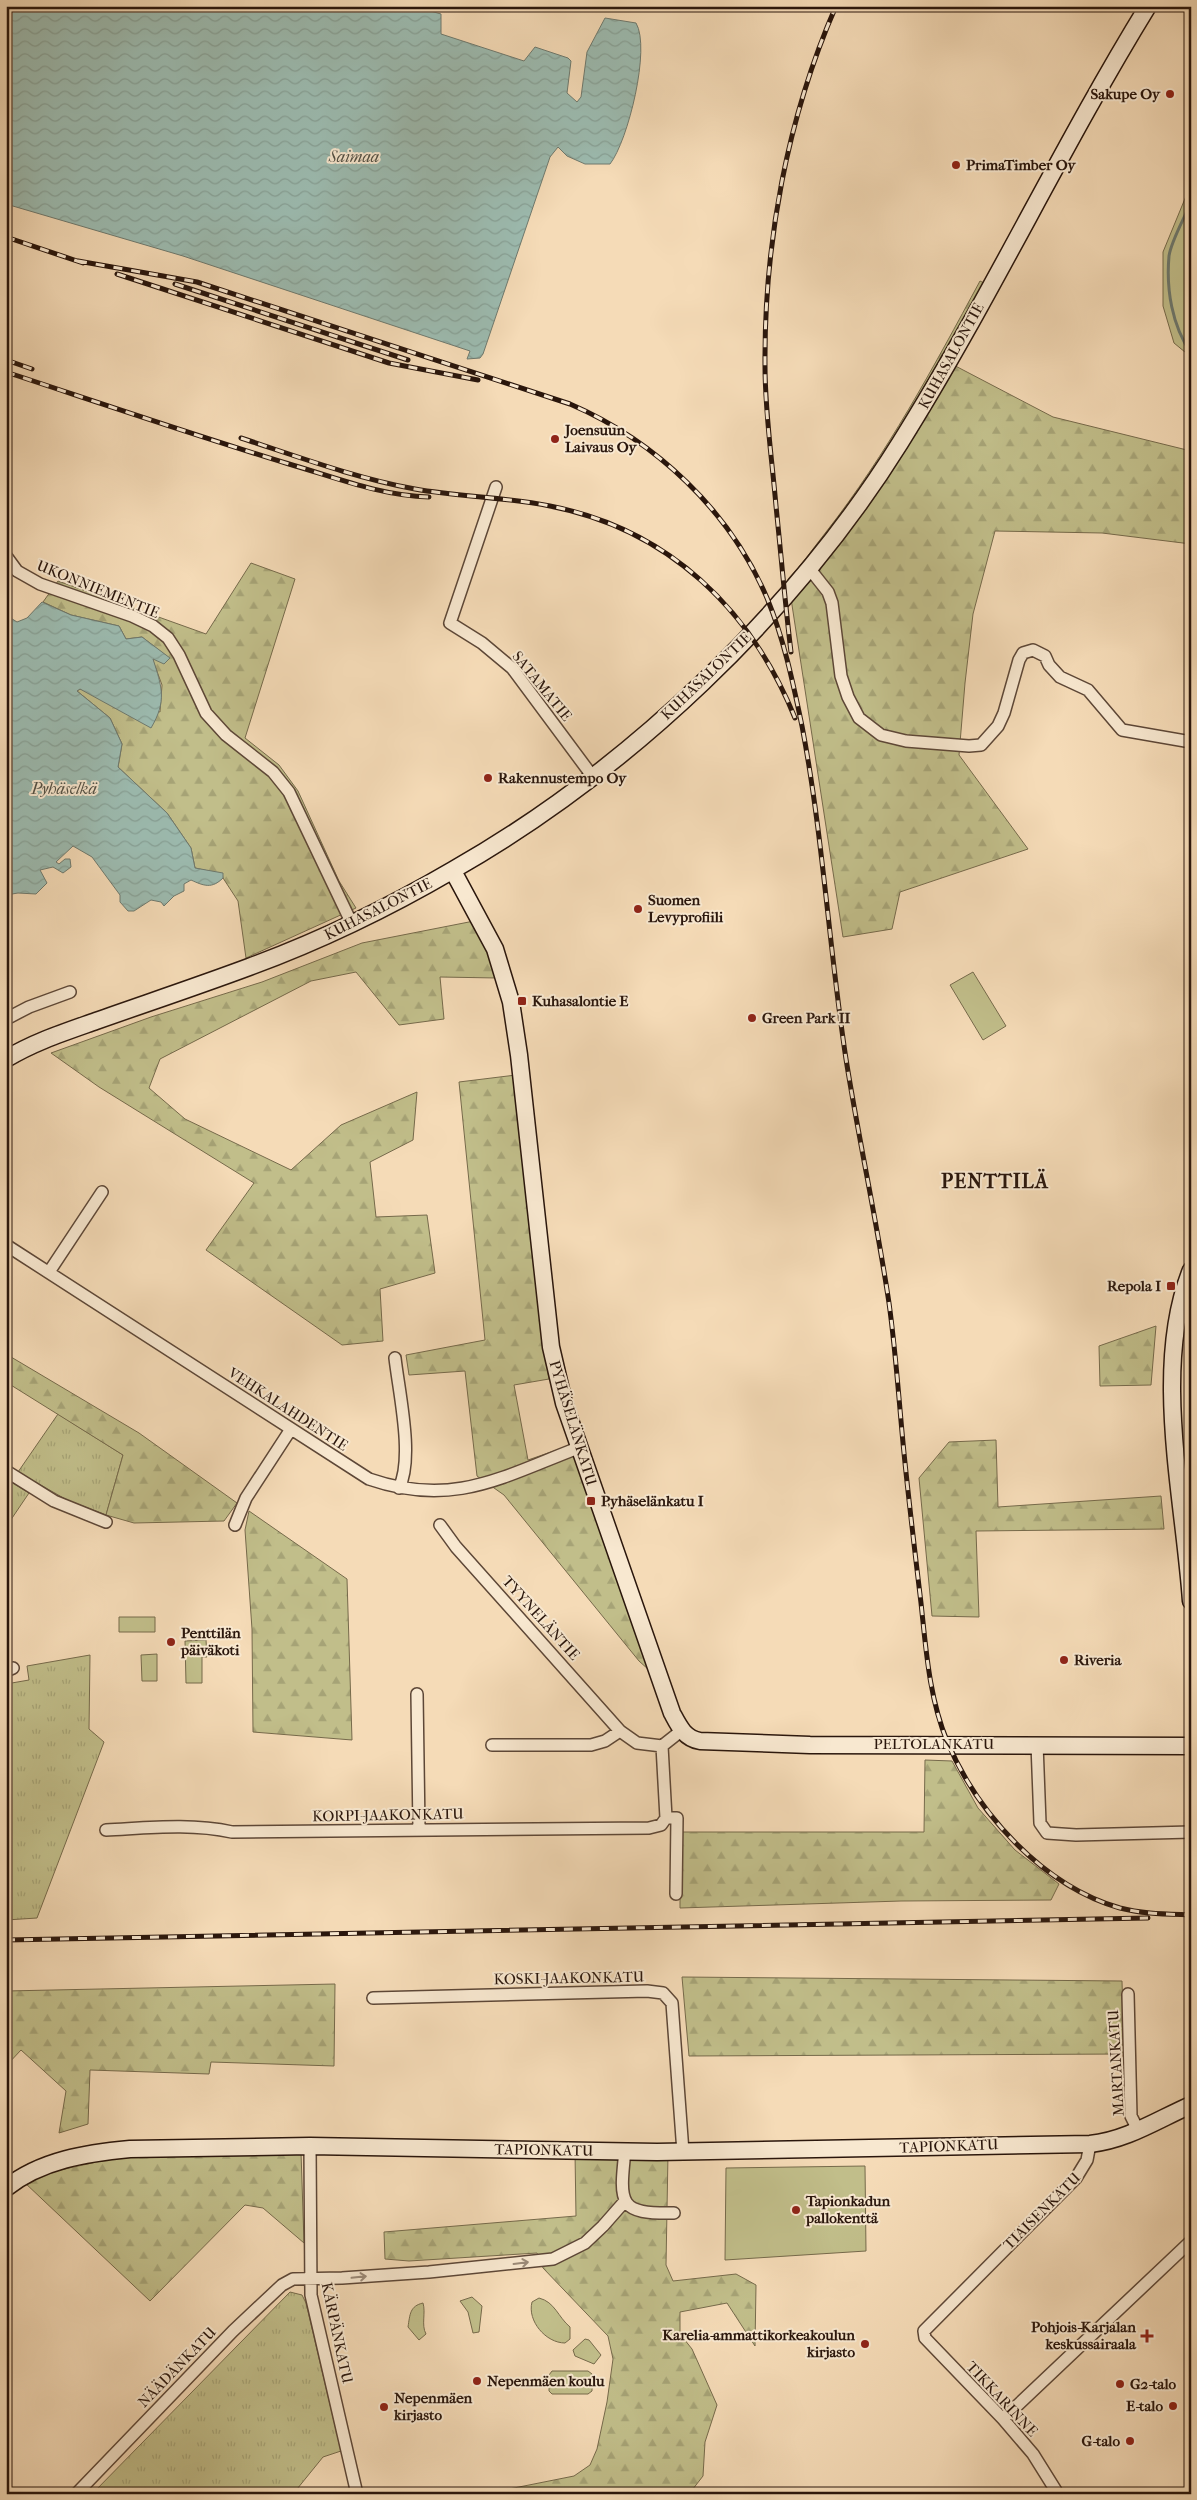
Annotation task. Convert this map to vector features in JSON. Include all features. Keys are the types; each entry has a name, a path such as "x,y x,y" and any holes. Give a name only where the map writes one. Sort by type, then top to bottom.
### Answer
{"street":[{"name":"KUHASALONTIE","path":"6,1059 45,1040 249,967 352,924 453,871 532,822 593,777 680,705 716,670 809,568 862,500 900,444 1110,70 1148,6"},
{"name":"SATAMATIE","path":"496,487 450,623 482,643 512,668 593,777"},
{"name":"UKONNIEMENTIE","path":"6,556 17,571 40,584 132,616 153,626 168,638 183,663 206,713 226,735 273,772 289,792 352,924"},
{"path":"809,568 828,592 832,603 837,652 848,697 859,718 881,735 906,741 969,746 981,745 998,726 1004,713 1022,653 1033,650 1045,656 1060,677 1088,690 1122,730 1191,742"},
{"name":"PYHÄSELÄNKATU","path":"453,871 495,949 511,1002 519,1055 550,1347 578,1448 672,1713 681,1731"},
{"path":"6,1019 29,1007 70,992"},
{"path":"49,1272 102,1192"},
{"name":"VEHKALAHDENTIE","path":"6,1245 369,1479 399,1488 425,1492 464,1489 578,1448"},
{"path":"1191,1270 1176,1321 1172,1367 1176,1446 1191,1601"},
{"path":"395,1358 406,1447 405,1476 399,1488"},
{"path":"235,1525 246,1498 291,1428"},
{"path":"6,1472 54,1501 106,1522"},
{"name":"TYYNELÄNTIE","path":"440,1525 456,1547 620,1731"},
{"path":"417,1694 419,1830"},
{"path":"492,1745 591,1745 605,1741 620,1731 637,1743 662,1746 681,1731"},
{"name":"PELTOLANKATU","path":"681,1731 694,1740 810,1745 1037,1744 1191,1746"},
{"path":"1037,1744 1040,1824 1047,1834 1191,1832"},
{"path":"662,1746 666,1818 677,1818 676,1894"},
{"name":"KORPI-JAAKONKATU","path":"106,1830 191,1826 232,1832 649,1828 661,1826 666,1818"},
{"name":"KOSKI-JAAKONKATU","path":"373,1998 647,1991 663,1994 672,2003 683,2152"},
{"name":"MARTANKATU","path":"1128,1994 1131,2116 1138,2130"},
{"path":"1090,2144 1110,2142 1191,2105"},
{"name":"TAPIONKATU","path":"6,2188 22,2175 38,2167 108,2151 170,2147 310,2146 683,2152 1090,2144"},
{"name":"TIAISENKATU","path":"925,2327 1076,2178 1087,2160 1090,2144"},
{"name":"KÄRPÄNKATU","path":"310,2146 311,2295 357,2494"},
{"path":"625,2151 623,2184 625,2201 630,2208 640,2213 674,2213"},
{"name":"NÄÄDÄNKATU","path":"76,2494 266,2298 293,2279 342,2278 429,2272 553,2259 573,2251 589,2239 625,2201"},
{"path":"1003,2420 1191,2241"},
{"name":"TIKKARINNE","path":"925,2327 925,2338 1003,2420 1032,2454 1058,2494"}],"green space":[{"path":"1191,184 1191,357 1174,343 1163,306 1163,252"},
{"path":"980,281 986,284 944,360 1053,417 1191,451 1191,544 1102,533 995,531 973,614 959,755 1028,849 900,892 892,929 843,937 788,579 848,502 889,441 927,378"},
{"path":"251,563 295,579 245,738 279,765 298,791 339,881 356,908 246,958 238,901 222,874 195,868 191,848 167,813 118,767 122,744 110,718 77,691 80,689 160,712 162,685 152,658 169,658 142,637 126,639 119,626 71,615 43,602 58,581 206,634"},
{"path":"474,921 489,951 497,978 440,977 444,1019 399,1025 356,972 311,981 160,1059 149,1088 185,1119 291,1170 341,1125 417,1092 413,1140 370,1162 376,1217 427,1215 435,1273 380,1289 383,1341 342,1345 206,1250 254,1183 99,1087 51,1053 151,1017 262,982 362,943"},
{"path":"973,972 1006,1026 983,1040 950,985"},
{"path":"516,1075 544,1348 549,1379 514,1385 528,1460 571,1445 649,1670 639,1661 504,1495 477,1476 465,1371 409,1375 406,1355 485,1340 459,1082"},
{"path":"1156,1326 1151,1385 1100,1386 1099,1346"},
{"path":"6,1354 139,1433 237,1503 224,1521 134,1523 106,1515 123,1455 6,1382"},
{"path":"58,1414 123,1455 106,1515 67,1500 18,1472"},
{"path":"996,1440 998,1507 1161,1496 1164,1529 976,1531 979,1617 932,1616 919,1478 949,1442"},
{"path":"6,1479 29,1493 6,1527"},
{"path":"249,1511 347,1579 352,1740 253,1732 252,1629 245,1530"},
{"path":"119,1617 155,1617 155,1632 119,1632"},
{"path":"206,1640 207,1657 202,1657 202,1683 186,1683 185,1641"},
{"path":"157,1654 157,1681 142,1681 141,1655"},
{"path":"90,1655 89,1729 104,1742 37,1918 6,1920 6,1684 29,1680 27,1666"},
{"path":"925,1760 952,1761 978,1808 1015,1850 1059,1884 1051,1900 901,1901 680,1908 680,1832 924,1832"},
{"path":"682,1977 1122,1981 1124,2054 689,2056"},
{"path":"335,1984 334,2066 211,2062 209,2074 90,2070 88,2124 59,2133 66,2091 21,2050 6,2066 6,1991"},
{"path":"301,2152 304,2243 263,2208 245,2205 150,2301 24,2182 37,2175 129,2155"},
{"path":"575,2153 668,2154 666,2265 673,2281 736,2274 756,2285 755,2346 727,2303 680,2312 680,2334 692,2349 717,2405 705,2442 703,2476 689,2494 484,2494 574,2476 590,2465 597,2449 607,2402 613,2359 608,2336 543,2268 537,2253 409,2261 385,2259 384,2232 576,2216"},
{"name":"Tapionkadun pallokenttä","path":"865,2166 866,2251 725,2260 726,2168"},
{"path":"290,2292 302,2295 306,2303 341,2451 323,2457 293,2494 92,2494"},
{"path":"472,2297 482,2306 479,2332 473,2333 468,2312 460,2301"},
{"path":"539,2298 553,2306 570,2327 570,2339 565,2343 558,2342 545,2335 535,2323 531,2309 532,2302"},
{"path":"423,2303 426,2334 419,2340 408,2327 413,2308"},
{"path":"585,2339 589,2340 601,2355 594,2364 575,2356 573,2350"},
{"path":"552,2371 588,2371 592,2374 592,2391 588,2394 552,2394 549,2391 549,2375"}],"water":[{"name":"Saimaa","path":"6,6 413,6 441,14 441,34 524,61 535,47 568,58 571,61 567,93 577,102 581,97 587,52 605,18 636,23 640,35 641,52 639,73 630,116 617,152 610,164 585,164 567,156 558,147 550,157 483,354 480,358 467,359 470,351 183,256 6,204"},
{"name":"Pyhäselkä","path":"42,602 71,615 119,626 126,639 142,637 170,658 164,664 153,659 161,686 161,702 151,728 80,689 77,691 110,718 122,744 118,767 167,813 191,848 195,868 223,873 223,878 215,884 200,884 191,880 184,884 184,891 174,896 164,906 161,902 151,900 134,911 128,911 120,902 120,895 92,857 73,846 56,862 59,864 65,859 70,859 71,867 63,873 53,867 40,870 47,883 36,894 18,893 6,895 6,615 17,622 27,618"}],"waterway":[{"path":"1191,202 1172,243 1168,269 1168,281 1175,319 1184,342 1191,353"}],"railway":[{"path":"791,652 766,401 766,320 769,274 774,228 792,137 804,92 836,6"},
{"path":"6,237 83,263"},
{"path":"78,261 197,282 570,404 602,419 660,459 687,482 733,536 751,566 773,614 788,661 802,726 821,850 846,1059 889,1303 927,1655 932,1690 941,1724 960,1768 976,1794 995,1820 1039,1864 1065,1883 1092,1897 1120,1908 1146,1913 1191,1915"},
{"path":"117,274 389,363 478,380"},
{"path":"175,284 408,360"},
{"path":"6,360 32,369"},
{"path":"6,372 340,480 375,490 429,497"},
{"path":"241,438 371,479 432,492 550,506 593,517 632,534 668,554 700,580 729,609 755,642 777,679 795,718"},
{"path":"6,1940 1148,1918"}],"place":[{"name":"Sakupe Oy","path":"1170,94"},
{"name":"PrimaTimber Oy","path":"956,165"},
{"name":"Joensuun Laivaus Oy","path":"555,439"},
{"name":"Rakennustempo Oy","path":"488,778"},
{"name":"Suomen Levyprofiili","path":"638,909"},
{"name":"Kuhasalontie E","path":"522,1001"},
{"name":"Green Park II","path":"752,1018"},
{"name":"Repola I","path":"1171,1286"},
{"name":"Pyhäselänkatu I","path":"591,1501"},
{"name":"Penttilän päiväkoti","path":"171,1642"},
{"name":"Riveria","path":"1064,1660"},
{"name":"Tapionkadun pallokenttä","path":"796,2210"},
{"name":"Pohjois-Karjalan keskussairaala","path":"1147,2336"},
{"name":"Karelia-ammattikorkeakoulun kirjasto","path":"865,2344"},
{"name":"Nepenmäen koulu","path":"477,2381"},
{"name":"G2-talo","path":"1120,2384"},
{"name":"E-talo","path":"1173,2406"},
{"name":"Nepenmäen kirjasto","path":"384,2407"},
{"name":"G-talo","path":"1130,2441"}],"district":[{"name":"PENTTILÄ","path":"995,1181"}]}
